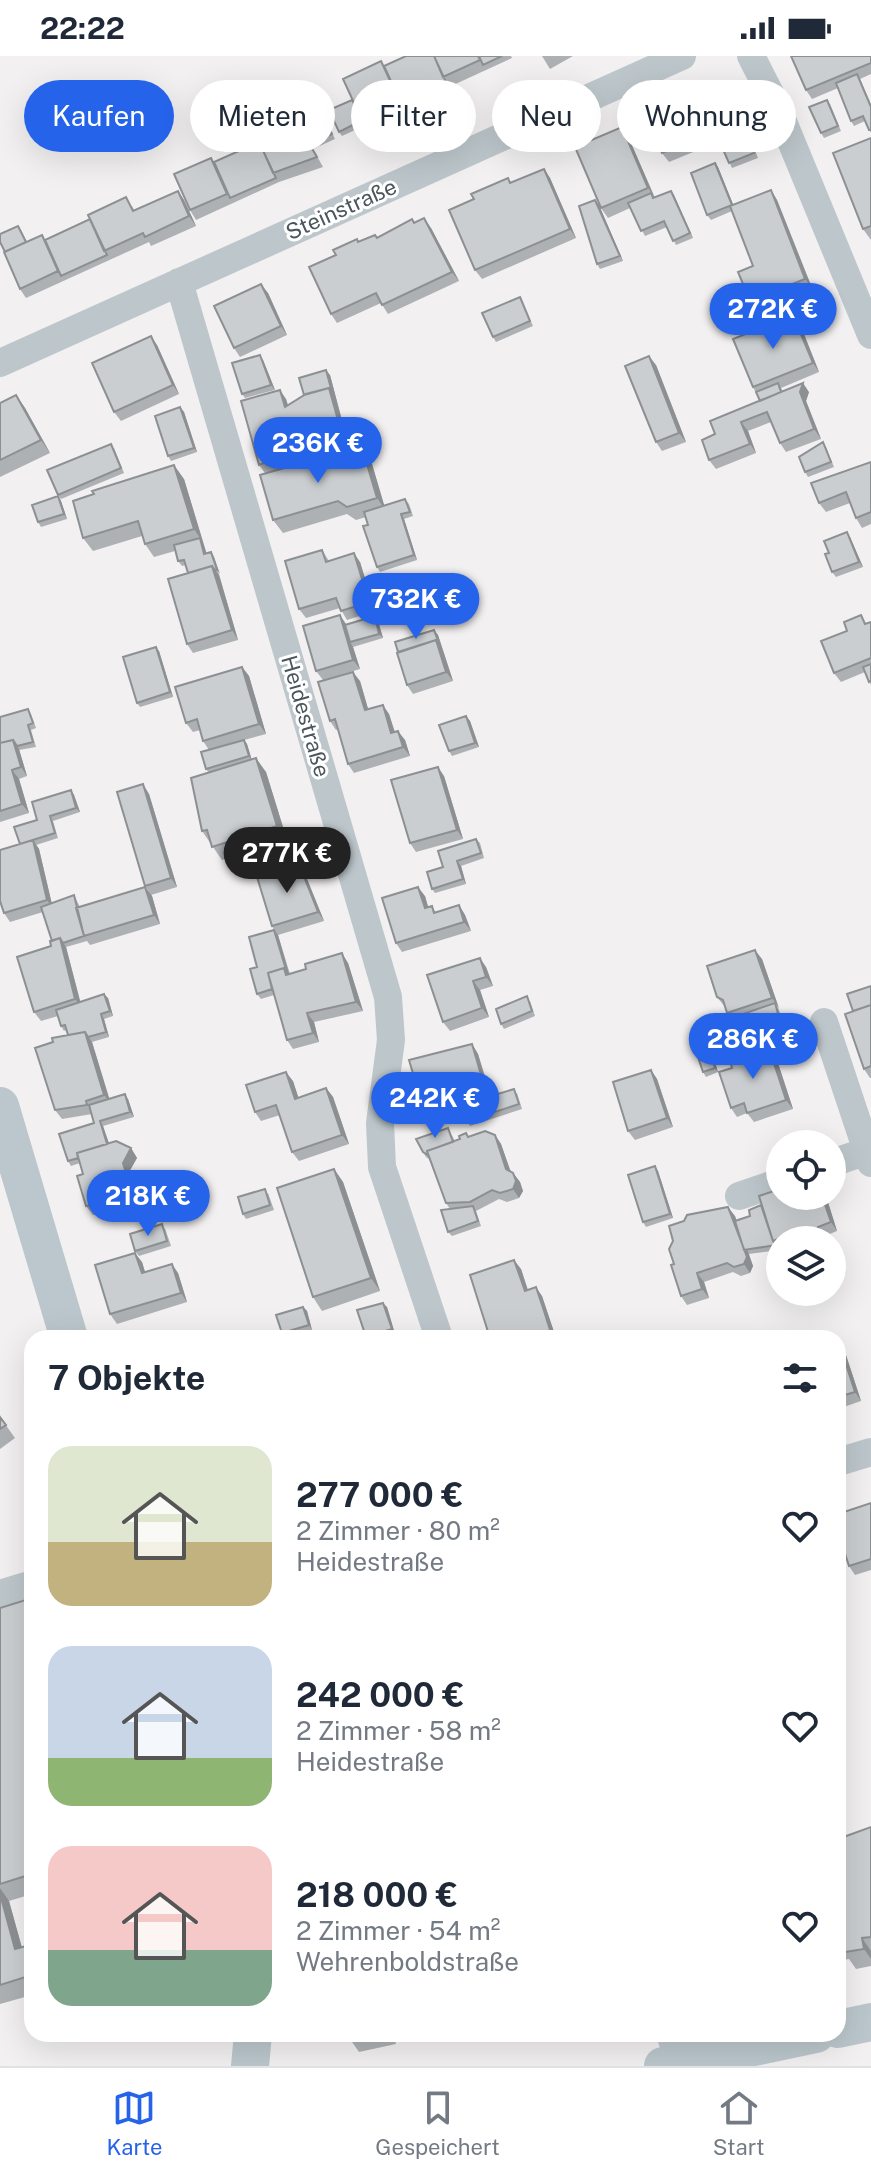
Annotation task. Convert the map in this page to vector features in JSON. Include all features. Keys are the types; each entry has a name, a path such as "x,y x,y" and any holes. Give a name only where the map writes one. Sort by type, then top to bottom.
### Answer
{"street":[{"name":"Steinstraße","path":"0,363 682,56"},
{"path":"751,56 777,107 871,335"},
{"name":"Heidestraße","path":"179,282 388,997 391,1040 380,1123 382,1167 436,1330"},
{"path":"824,1022 869,1157 846,1161"},
{"path":"0,1106 67,1330"},
{"path":"739,1196 766,1187"},
{"path":"846,1460 871,1452"},
{"path":"0,1594 24,1586"},
{"path":"846,2027 871,2022"},
{"path":"250,2066 252,2042"},
{"path":"671,2054 758,2042"}],"building":[{"path":"406,56 434,56 445,80 390,80 384,66"},
{"path":"434,56 478,56 480,60 443,77"},
{"path":"479,56 502,56 483,65"},
{"path":"791,56 871,56 871,63 806,90"},
{"path":"381,61 390,80 351,80 351,96 343,79"},
{"path":"857,74 871,107 871,130 863,116 851,121 836,83"},
{"path":"351,100 351,126 339,132 335,123 335,107"},
{"path":"827,100 838,126 821,133 809,107"},
{"path":"617,129 617,152 633,152 648,188 601,208 577,152 601,152 601,136"},
{"path":"871,138 871,226 863,229 833,153"},
{"path":"236,152 264,152 276,178 230,198 214,162"},
{"path":"264,152 314,152 317,157 273,173"},
{"path":"724,152 754,152 754,153 729,163"},
{"path":"211,158 227,194 190,210 174,174"},
{"path":"715,163 732,205 707,215 691,173"},
{"path":"544,169 570,229 475,270 449,210 474,199 471,194 508,178 510,183"},
{"path":"771,190 805,279 765,295 763,290 748,296 738,272 753,266 730,206"},
{"path":"178,191 189,216 145,237 143,233 104,251 88,215 126,197 133,211"},
{"path":"671,191 690,233 673,241 664,221 641,231 628,203 651,193 653,198"},
{"path":"595,200 620,256 597,264 579,206"},
{"path":"424,218 452,272 382,305 376,293 331,314 309,267 336,255 333,250 357,239 358,242 375,235 377,238 412,219 414,223"},
{"path":"90,219 107,255 61,276 45,240"},
{"path":"18,226 26,242 5,252 0,234"},
{"path":"42,235 58,271 20,289 4,252"},
{"path":"261,284 281,326 234,348 214,306"},
{"path":"765,295 773,312 733,327 725,311"},
{"path":"520,297 530,321 493,337 482,313"},
{"path":"793,315 813,363 753,387 733,339"},
{"path":"151,336 173,385 114,412 92,363"},
{"path":"260,355 271,385 242,394 232,363"},
{"path":"649,356 679,433 656,442 625,366"},
{"path":"326,370 332,392 329,388 304,395 299,378"},
{"path":"778,383 781,392 760,401 756,392"},
{"path":"803,383 800,392 814,429 780,443 767,412 741,422 750,444 709,460 702,440 715,434 710,421"},
{"path":"329,388 343,438 320,444 316,429 292,432 297,449 259,465 241,401 280,390 285,407 306,394"},
{"path":"16,395 41,440 0,460 0,403"},
{"path":"180,407 194,448 168,456 155,416"},
{"path":"823,442 831,462 805,472 799,457"},
{"path":"111,444 121,468 58,495 47,470"},
{"path":"363,451 377,498 347,507 338,501 273,520 260,475 312,460 313,465"},
{"path":"871,462 871,512 856,518 846,492 819,503 811,483"},
{"path":"174,465 194,529 145,544 138,521 83,538 73,501 94,494 92,491"},
{"path":"58,496 64,514 38,522 32,505"},
{"path":"405,499 410,512 401,514 414,555 377,567 363,526 368,525 364,512"},
{"path":"847,532 859,562 832,572 824,541"},
{"path":"200,538 204,554 211,552 217,570 212,566 188,573 184,560 178,561 174,545"},
{"path":"322,550 326,562 354,553 369,602 341,611 336,598 299,609 285,561"},
{"path":"212,566 232,630 187,644 168,579"},
{"path":"340,615 353,660 316,671 303,626"},
{"path":"861,615 865,624 871,622 871,658 834,673 821,641 847,631 844,622"},
{"path":"375,616 379,634 350,642 345,625"},
{"path":"434,630 439,644 436,640 398,652 395,642"},
{"path":"436,640 446,672 407,685 397,653"},
{"path":"156,647 170,692 137,703 123,657"},
{"path":"871,664 871,681 869,682 863,667"},
{"path":"242,667 259,724 203,741 197,719 186,723 175,687"},
{"path":"353,672 365,710 383,705 391,733 398,731 403,747 348,764 335,719 330,721 318,682"},
{"path":"28,709 33,723 28,725 33,742 17,746 13,740 0,743 0,717"},
{"path":"466,716 475,743 449,751 439,725"},
{"path":"13,740 21,767 12,770 22,804 0,811 0,743"},
{"path":"244,740 249,756 206,769 201,752"},
{"path":"256,758 277,826 212,847 207,830 202,831 191,778"},
{"path":"438,767 457,830 410,843 391,780"},
{"path":"143,784 171,878 145,886 117,792"},
{"path":"71,790 76,808 50,816 55,833 20,844 14,827 37,820 32,802"},
{"path":"476,839 481,853 457,861 463,879 432,889 427,872 443,867 438,851"},
{"path":"33,840 47,900 4,913 0,901 0,850"},
{"path":"299,864 318,912 272,926 257,877"},
{"path":"145,887 154,915 84,936 76,908"},
{"path":"418,887 425,908 432,906 434,913 459,905 464,922 396,943 382,898"},
{"path":"74,895 84,936 63,943 60,938 52,941 41,907"},
{"path":"274,930 287,973 284,968 268,973 272,989 257,994 250,969 257,967 249,937"},
{"path":"60,938 75,999 34,1012 17,957 51,946 50,941"},
{"path":"755,950 772,998 727,1013 723,1000 717,997 707,966"},
{"path":"342,953 356,1002 307,1013 313,1033 287,1040 268,973 284,968 286,975 306,969 305,964"},
{"path":"480,958 486,977 473,981 482,1008 443,1022 427,975"},
{"path":"871,986 871,1005 853,1011 847,994"},
{"path":"104,994 110,1011 101,1014 106,1032 88,1037 85,1032 68,1035 65,1025 61,1026 56,1010"},
{"path":"527,996 532,1011 501,1024 496,1009"},
{"path":"775,1003 779,1017 742,1029 737,1016"},
{"path":"871,1005 871,1066 864,1069 845,1014"},
{"path":"85,1032 104,1095 86,1101 87,1105 55,1110 35,1048 53,1042 52,1038"},
{"path":"706,1041 715,1068 703,1072 694,1045"},
{"path":"472,1044 486,1092 424,1111 409,1060"},
{"path":"768,1045 786,1100 747,1113 744,1103 731,1108 719,1072 732,1068 729,1058"},
{"path":"651,1070 667,1118 628,1131 613,1082"},
{"path":"286,1072 295,1099 326,1088 342,1135 292,1152 276,1105 255,1112 246,1085"},
{"path":"514,1089 519,1104 467,1121 462,1105"},
{"path":"125,1094 130,1112 100,1121 107,1144 77,1153 78,1158 68,1161 59,1134 94,1123 89,1105"},
{"path":"448,1128 453,1142 427,1151 428,1155 423,1152 416,1139"},
{"path":"485,1131 495,1135 506,1169 513,1173 516,1181 513,1189 500,1193 492,1190 470,1202 446,1203 427,1151 460,1139 459,1136 466,1133 468,1137"},
{"path":"116,1141 131,1148 123,1163 133,1196 86,1206 77,1176 83,1174 77,1153"},
{"path":"655,1166 670,1214 643,1222 628,1175"},
{"path":"334,1169 371,1278 313,1297 277,1188"},
{"path":"265,1189 270,1205 243,1214 238,1197"},
{"path":"766,1194 766,1210 827,1210 831,1222 821,1226 768,1226 759,1196"},
{"path":"761,1205 768,1226 766,1247 744,1250 735,1221 750,1216 749,1210"},
{"path":"473,1206 478,1221 448,1232 441,1210"},
{"path":"728,1207 747,1257 744,1264 734,1267 727,1263 697,1273 702,1289 681,1296 671,1265 674,1264 669,1249 673,1241 669,1226 684,1221 687,1215"},
{"path":"162,1224 167,1241 135,1251 130,1234"},
{"path":"135,1253 142,1273 172,1264 181,1293 110,1314 95,1265"},
{"path":"514,1260 525,1291 536,1287 550,1330 487,1330 470,1275"},
{"path":"383,1303 392,1329 364,1330 357,1310"},
{"path":"303,1307 309,1325 281,1330 276,1315"},
{"path":"846,1364 855,1392 846,1395"},
{"path":"871,1503 871,1559 849,1566 846,1557 846,1511"},
{"path":"24,1600 24,1876 0,1884 0,1608"},
{"path":"871,1827 871,1937 862,1938 864,1949 846,1952 846,1836"},
{"path":"0,1894 15,1949 24,1947 24,1978 0,1985"}]}
